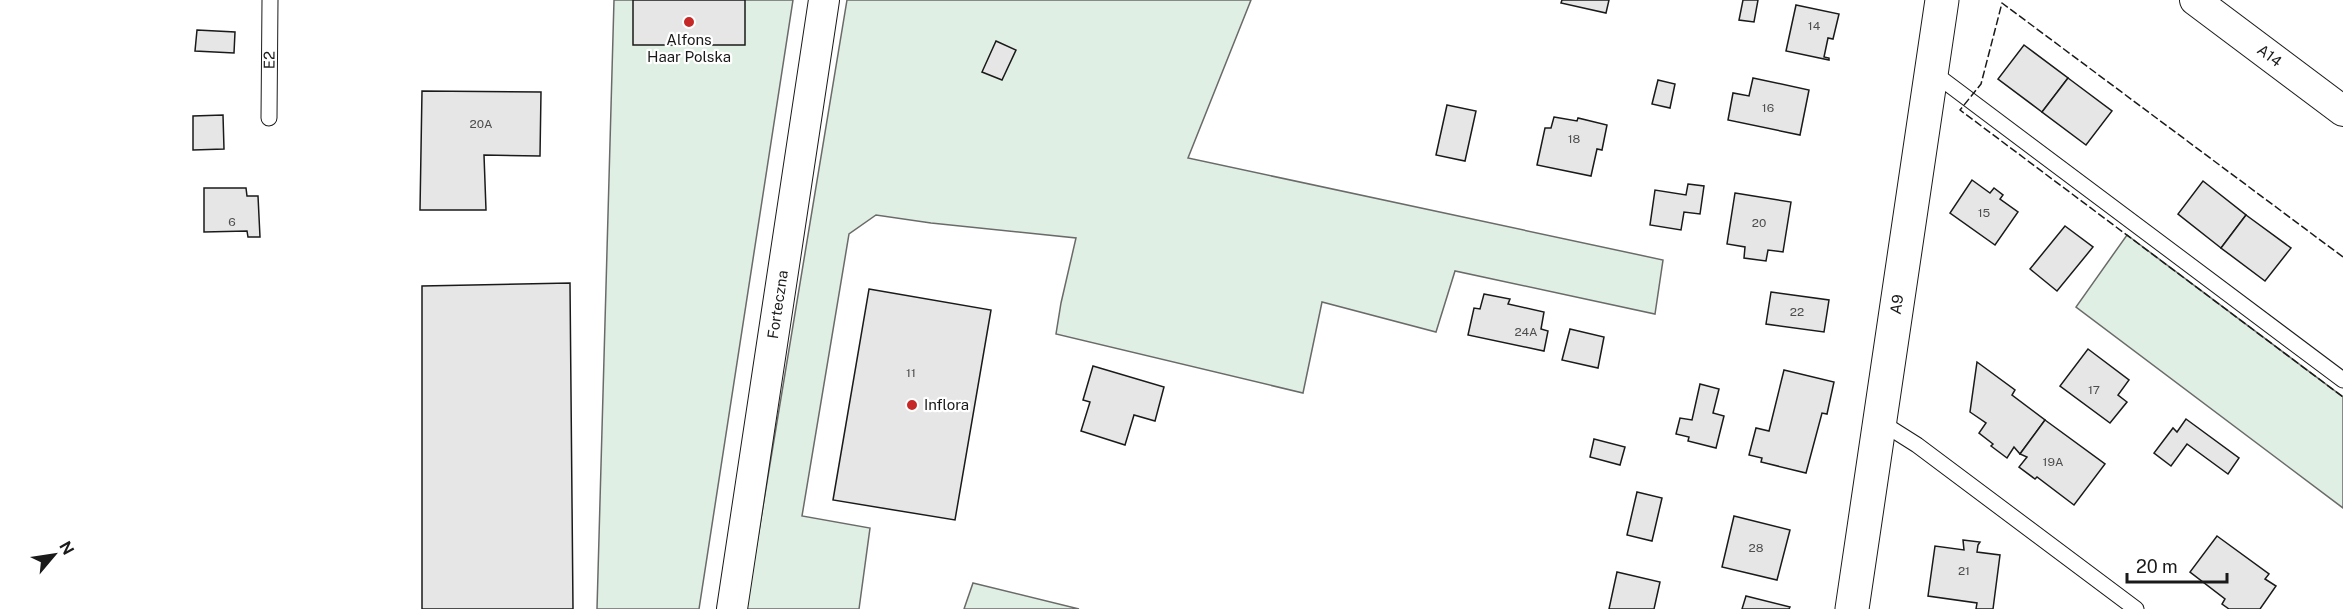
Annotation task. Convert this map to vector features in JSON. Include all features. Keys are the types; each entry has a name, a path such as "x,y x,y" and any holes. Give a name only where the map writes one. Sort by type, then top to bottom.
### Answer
{"street":[{"name":"Forteczna","path":"732,609 824,0"},
{"name":"A9","path":"1852,609 1942,0"},
{"name":"A14","path":"2194,0 2343,111"}],"lane":[{"name":"E2","path":"269,118 270,0"},
{"path":"1931,72 2343,380"},
{"path":"1879,421 1917,445 2136,609"}],"green space":[{"path":"614,0 793,0 699,609 597,609"},
{"path":"847,0 1251,0 1188,158 1663,260 1655,314 1455,271 1436,332 1322,302 1303,393 1056,334 1076,238 876,215 849,234 802,516 870,528 859,609 746,609"},
{"path":"2127,235 2343,397 2343,508 2076,307"},
{"path":"973,583 1079,609 964,609"}],"building":[{"name":"Alfons Haar Polska","path":"633,0 745,0 745,45 633,45"},
{"path":"1562,0 1609,0 1606,13 1561,3"},
{"path":"1743,0 1758,0 1754,22 1739,20"},
{"path":"1796,5 1839,14 1833,39 1828,38 1824,57 1829,60 1786,51"},
{"path":"197,30 235,32 234,53 195,51"},
{"path":"996,41 1016,50 1002,80 982,72"},
{"path":"2024,45 2068,78 2042,112 1998,79"},
{"path":"1753,78 1809,90 1800,135 1728,120 1733,93 1749,96"},
{"path":"2068,78 2112,111 2086,145 2042,112"},
{"path":"1658,80 1675,84 1670,108 1652,104"},
{"path":"422,91 541,92 540,156 484,155 486,210 420,210"},
{"path":"1447,105 1476,111 1465,161 1436,155"},
{"path":"223,115 224,149 193,150 193,116"},
{"path":"1554,117 1577,121 1578,118 1607,125 1602,150 1597,149 1591,176 1537,165 1545,128 1551,128"},
{"path":"1972,180 1990,193 1994,188 2003,195 2000,199 2018,212 1995,245 1950,213"},
{"path":"2203,181 2246,215 2221,248 2178,214"},
{"path":"1688,184 1704,186 1700,214 1684,212 1681,230 1650,225 1655,190 1686,195"},
{"path":"204,188 246,188 247,196 258,196 260,237 248,237 247,231 204,232"},
{"path":"1735,193 1791,202 1783,252 1768,250 1766,261 1744,258 1745,247 1727,244"},
{"path":"2246,215 2291,248 2265,281 2221,248"},
{"path":"2065,226 2093,247 2057,291 2030,269"},
{"path":"570,283 573,609 422,609 422,286"},
{"name":"Inflora","path":"869,289 991,310 955,520 833,500"},
{"path":"1771,292 1829,300 1824,332 1766,324"},
{"path":"1484,294 1510,299 1508,304 1544,312 1541,329 1548,331 1544,351 1468,335 1474,308 1480,309"},
{"path":"1570,329 1604,337 1598,368 1562,360"},
{"path":"2088,349 2129,380 2118,395 2127,402 2110,423 2060,386"},
{"path":"1977,362 2015,390 2012,395 2045,420 2020,454 2014,447 2007,458 1979,433 1986,423 1970,412"},
{"path":"1093,366 1164,387 1155,421 1134,415 1125,445 1081,431 1090,402 1083,400"},
{"path":"1784,370 1834,382 1827,414 1822,413 1806,473 1761,462 1762,458 1749,455 1756,428 1769,431"},
{"path":"1700,384 1719,389 1713,413 1724,416 1716,448 1688,441 1689,437 1676,434 1680,418 1692,420"},
{"path":"2186,419 2239,458 2228,474 2187,444 2171,466 2154,453 2173,428 2177,432"},
{"path":"2045,420 2105,464 2074,505 2037,477 2035,479 2019,467 2027,457 2020,454"},
{"path":"1594,439 1625,447 1620,465 1590,457"},
{"path":"1637,492 1662,498 1652,541 1627,535"},
{"path":"1734,516 1790,530 1777,580 1722,567"},
{"path":"2217,536 2269,574 2265,579 2276,586 2260,609 2229,609 2222,604 2225,599 2190,572"},
{"path":"1963,540 1980,542 1977,552 2000,555 1993,609 1976,609 1977,603 1928,596 1935,546 1964,550"},
{"path":"1617,572 1660,582 1654,609 1609,609"},
{"path":"1746,596 1790,607 1789,609 1742,609"}],"fence":[{"path":"2343,257 2002,3 1981,84 1960,110 2343,397"}],"place":[{"name":"Alfons Haar Polska","path":"689,22"},
{"name":"Inflora","path":"912,405"}]}
